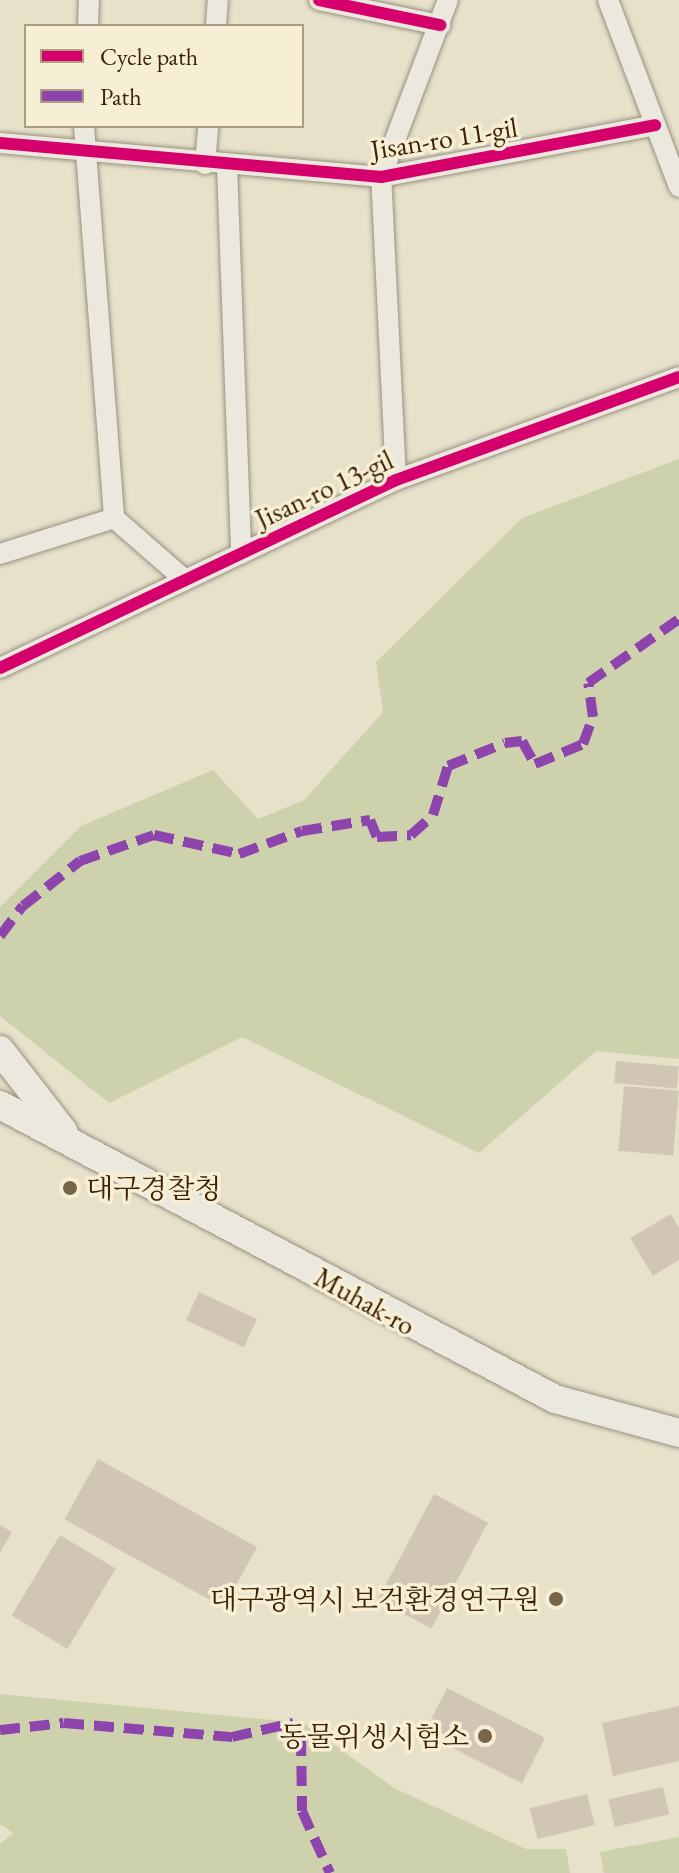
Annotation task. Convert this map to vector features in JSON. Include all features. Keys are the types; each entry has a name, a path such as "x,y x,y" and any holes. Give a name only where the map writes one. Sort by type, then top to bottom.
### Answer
{"main road":[{"name":"Muhak-ro","path":"2,1052 66,1135"},
{"name":"Muhak-ro","path":"0,1105 66,1135 555,1399 679,1433"}],"street":[{"path":"88,24 89,0"},
{"path":"216,24 218,0"},
{"path":"319,0 440,25"},
{"name":"Jisan-ro 11-gil","path":"396,480 381,177 448,0"},
{"path":"608,0 679,187"},
{"name":"Jisan-ro 11-gil","path":"0,143 227,166 381,177 655,125"},
{"path":"84,128 83,152 114,518 185,580"},
{"path":"205,164 208,128"},
{"path":"227,166 241,554"},
{"name":"Jisan-ro 13-gil","path":"0,668 396,480 679,377"},
{"path":"0,554 114,518"}],"green space":[{"path":"679,459 679,1059 596,1051 479,1153 242,1037 109,1103 0,1016 0,907 81,826 213,770 258,819 304,800 383,712 376,662 522,518"},
{"path":"0,1694 304,1723 394,1788 526,1849 566,1849 570,1873 0,1873 0,1844 13,1833 0,1824"},
{"path":"679,1837 679,1873 604,1873 600,1852"}],"building":[{"path":"616,1061 679,1066 677,1088 614,1083"},
{"path":"624,1086 679,1091 673,1156 618,1151"},
{"path":"671,1214 679,1228 679,1260 653,1276 630,1238"},
{"path":"199,1292 257,1319 244,1347 186,1320"},
{"path":"98,1459 257,1547 224,1608 65,1519"},
{"path":"434,1494 488,1523 432,1629 378,1600"},
{"path":"0,1525 12,1532 0,1553"},
{"path":"60,1535 116,1568 67,1649 12,1616"},
{"name":"동물위생시험소","path":"447,1688 545,1738 522,1783 424,1733"},
{"path":"679,1706 679,1761 613,1776 602,1723"},
{"path":"663,1787 669,1814 615,1827 608,1800"},
{"path":"587,1794 595,1825 537,1839 530,1808"}],"marked path":[{"path":"0,936 23,906 80,861 154,835 239,854 302,831 370,820 377,837 411,835 433,815 448,766 505,743 522,741 535,764 583,744 593,717 588,683 679,619"},
{"path":"0,1730 64,1723 232,1737 293,1723 301,1736 302,1811 330,1873"}],"cycle path":[{"path":"319,0 440,25"},
{"path":"0,143 381,177 655,125"},
{"path":"0,668 396,480 679,377"}],"place":[{"name":"대구경찰청","path":"70,1188"},
{"name":"대구광역시 보건환경연구원","path":"556,1599"},
{"name":"동물위생시험소","path":"485,1736"}]}
